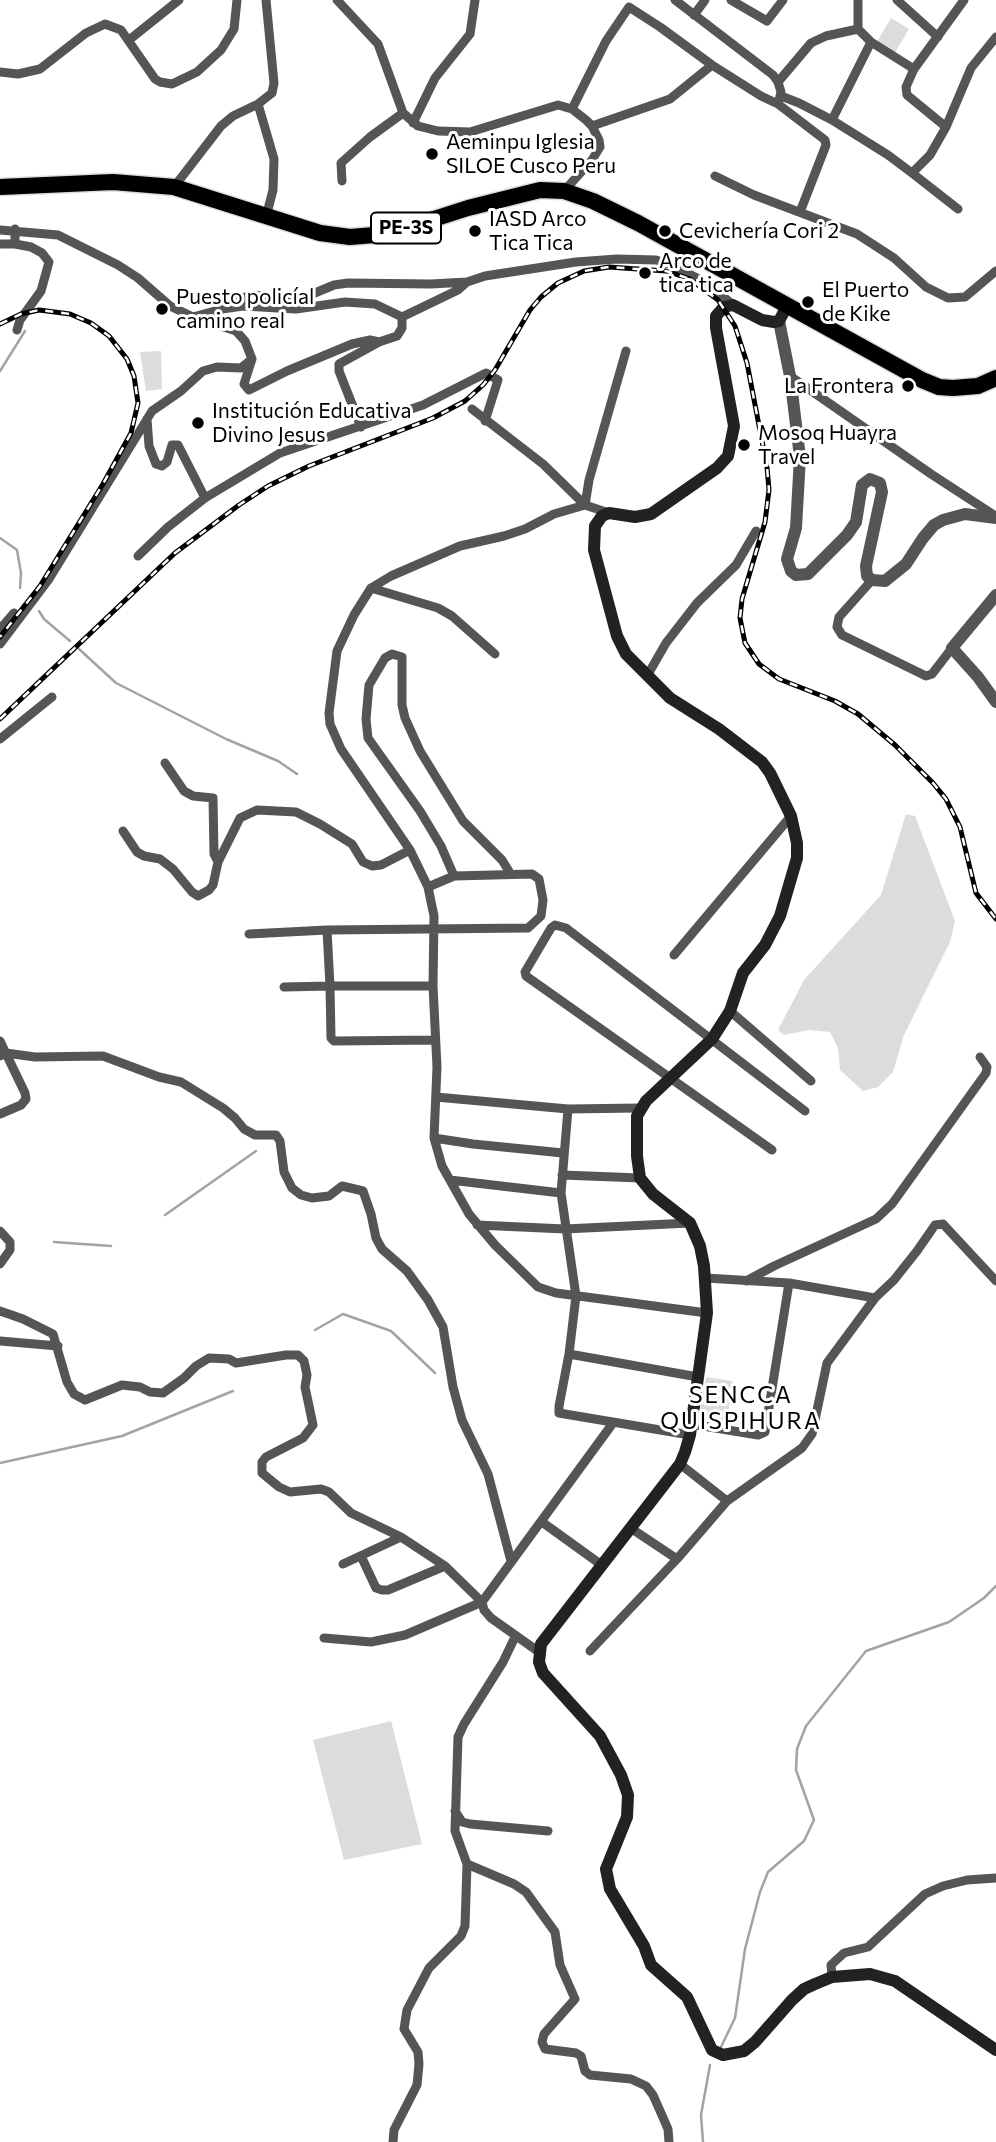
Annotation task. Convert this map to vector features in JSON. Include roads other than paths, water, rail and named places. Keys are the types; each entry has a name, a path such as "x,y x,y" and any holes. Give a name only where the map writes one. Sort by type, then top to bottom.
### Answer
{"highway":[{"name":"PE-3S","path":"0,187 103,182 174,187 320,233 360,237 394,232 468,208 540,190 564,191 584,197 628,218 922,380 939,387 953,388 978,386 996,378"}],"main road":[{"path":"788,306 779,321 762,320 733,305 719,311 715,324 734,426 728,456 718,468 651,514 635,517 609,513 602,516 595,526 594,550 617,636 626,654 670,698 719,729 762,762 791,816 797,843 797,858 780,916 765,945 743,973 730,1011 712,1039 640,1108 637,1116 640,1178 653,1194 690,1223 700,1246 705,1278 707,1313 691,1430 680,1464 541,1644 538,1652 543,1673 600,1736 621,1775 628,1795 627,1817 606,1869 610,1889 644,1947 651,1965 687,1997 712,2050 723,2055 744,2051 804,1989 832,1977 870,1975 895,1981 996,2050"}],"street":[{"path":"129,40 179,0"},
{"path":"0,72 18,74 40,69 86,33 105,24 119,28 155,79 172,83 197,72 225,44 234,29 237,0"},
{"path":"174,187 215,132 233,116 270,96 274,89 266,0"},
{"path":"337,0 378,44 403,113 413,123 428,129 461,133 555,106 572,108 593,126 599,140 597,153 564,191"},
{"path":"413,123 436,78 470,34 475,0"},
{"path":"675,0 766,69 778,82 780,100 825,140 826,145 800,212"},
{"path":"694,15 705,0"},
{"path":"731,0 767,21 783,0"},
{"path":"858,0 858,29 871,42 914,69"},
{"path":"897,0 938,37"},
{"path":"946,127 906,95 906,88 914,69 964,0"},
{"path":"572,108 606,41 629,7 761,96 799,103 888,155 958,209"},
{"path":"778,82 811,43 826,36 858,29"},
{"path":"912,173 930,155 946,127 971,68 996,37"},
{"path":"832,121 871,42"},
{"path":"593,126 670,99 712,65"},
{"path":"258,104 274,159 273,190 266,217"},
{"path":"342,181 341,163 403,113"},
{"path":"715,176 864,237 894,258 926,287 948,298 965,297 996,271"},
{"path":"15,229 15,244"},
{"path":"0,230 58,234 127,270 170,306 193,317 236,331 245,341 253,359 244,384 248,390 352,344 379,342"},
{"path":"0,244 31,247 43,253 49,262 41,290 17,330"},
{"path":"222,309 237,299 253,295 298,300 334,285 348,283 467,282 485,276 589,260 648,260 669,264 696,277 733,305"},
{"path":"402,317 458,290 467,282"},
{"path":"193,317 243,306 296,309 345,302 375,304 402,317"},
{"path":"362,427 339,367 341,362 399,334 402,317"},
{"path":"779,321 790,376 800,457 796,528 787,565 796,575 808,574 815,569 852,528 865,481 873,479 880,483 882,492 866,566 867,576 872,580 885,581 906,564 923,538 934,525 943,520 965,514 996,517"},
{"path":"586,505 589,480 626,351"},
{"path":"0,644 49,579 147,417 157,406 181,391 203,371 241,368 253,359"},
{"path":"138,556 168,527 205,498 280,453 423,405 486,373 498,380 485,421"},
{"path":"790,376 996,517"},
{"path":"472,409 544,464 586,505 609,513"},
{"path":"147,417 149,446 156,464 162,466 167,462 172,445 178,445 205,498"},
{"path":"586,505 554,514 525,529 451,550 391,576 371,588 354,615 337,651 330,724 341,749 410,850 428,887 435,929 434,1138 442,1166 477,1225 538,1287 576,1296 707,1313"},
{"path":"647,676 666,643 697,603 736,565 756,531"},
{"path":"872,580 839,617 837,627 842,635 926,676 932,674 995,599"},
{"path":"371,588 438,608 452,616 495,654"},
{"path":"1,628 14,613"},
{"path":"1,628 12,629"},
{"path":"952,648 996,702"},
{"path":"454,876 441,846 420,811 368,738 366,719 369,685 385,659 392,654 400,654 402,657 402,705 405,719 420,751 463,821 502,860 510,873"},
{"path":"0,739 52,698"},
{"path":"165,763 184,791 192,796 213,798 214,854 218,862"},
{"path":"123,831 136,852 160,859 198,896 213,885 218,862 240,818 257,810 296,812 352,844 363,862 372,866 381,865 410,850"},
{"path":"674,955 791,816"},
{"path":"249,934 327,930 528,928 541,916 543,900 539,879 532,874 454,876 428,887"},
{"path":"772,1150 526,976 528,965 551,928 555,925 566,928 805,1111"},
{"path":"327,930 332,1040 435,1040"},
{"path":"284,987 433,986"},
{"path":"730,1011 811,1081"},
{"path":"0,1041 3,1054 25,1093 26,1100 0,1114"},
{"path":"3,1054 35,1057 103,1056 159,1077 181,1082 223,1108 244,1129 255,1135 276,1135 280,1141 284,1172 292,1188 301,1195 312,1198 329,1196 342,1186 363,1191 376,1238 382,1249 407,1271 443,1327 453,1387 462,1420 488,1474 511,1561"},
{"path":"746,1281 876,1219 892,1204 986,1073 987,1068 980,1057"},
{"path":"436,1097 568,1109 640,1108"},
{"path":"568,1109 561,1193 576,1296 559,1413 613,1423 758,1435 765,1432 789,1283"},
{"path":"434,1138 563,1153"},
{"path":"562,1175 640,1178"},
{"path":"450,1180 561,1193"},
{"path":"477,1225 565,1229 690,1223"},
{"path":"590,1651 677,1559 727,1501 802,1448 812,1434 827,1363 935,1225 943,1224 996,1281"},
{"path":"0,1231 10,1242 10,1250 0,1264"},
{"path":"705,1278 789,1283 876,1298"},
{"path":"0,1311 53,1334 67,1382 74,1394 85,1400 122,1385 163,1393 195,1366 209,1358 245,1363 298,1355 304,1361 307,1376 305,1387 313,1426 303,1438 266,1457 262,1462 262,1473 290,1492 321,1489 329,1492 351,1513 401,1537 445,1566 482,1602 484,1610 491,1618 538,1652"},
{"path":"0,1341 58,1346"},
{"path":"569,1354 698,1377"},
{"path":"324,1638 371,1642 405,1635 482,1602 613,1423"},
{"path":"680,1464 727,1501"},
{"path":"542,1522 603,1566"},
{"path":"632,1529 677,1559"},
{"path":"343,1564 401,1537"},
{"path":"361,1556 376,1588 382,1590 388,1590 445,1566"},
{"path":"393,2142 394,2130 416,2085 419,2064 418,2052 404,2029 407,2010 429,1968 461,1936 465,1926 467,1864 455,1831 454,1810 458,1737 515,1637"},
{"path":"454,1810 462,1822 470,1824 548,1831"},
{"path":"467,1864 526,1892 555,1933 560,1965 576,1999 544,2034 542,2042 545,2049 576,2053 581,2056 585,2071 590,2075 631,2079 646,2087 653,2095 668,2129 669,2142"},
{"path":"832,1977 831,1965 844,1953 868,1947 925,1894 967,1880 996,1878"}],"waterway":[{"path":"0,371 25,331"},
{"path":"0,538 17,550 21,573 20,588"},
{"path":"39,611 44,619 70,641"},
{"path":"79,649 116,683 226,739 278,761 297,774"},
{"path":"165,1215 256,1151"},
{"path":"54,1242 111,1246"},
{"path":"315,1330 343,1314 391,1331 435,1373"},
{"path":"0,1463 122,1436 233,1391"},
{"path":"721,2047 735,2018 745,1949 768,1872 804,1841 814,1820 796,1770 797,1749 806,1726 866,1651 949,1622 984,1598 996,1586"},
{"path":"703,2142 701,2115 710,2065"}],"railway":[{"path":"0,719 175,553 239,505 268,486 309,466 433,418 465,401 495,370 530,310 558,283 584,271 609,267 666,271 690,279 718,300 735,326 747,363 769,490 765,522 742,599 740,618 745,643 759,664 779,679 835,701 858,714 895,745 933,783 946,799 960,827 976,893 996,919"},
{"path":"0,324 21,314 39,310 70,314 91,323 109,336 127,359 134,376 138,403 131,433 103,484 40,586 0,637"}],"place":[{"name":"Aeminpu Iglesia SILOE Cusco Peru","path":"432,154"},
{"name":"IASD Arco Tica Tica","path":"475,231"},
{"name":"Cevichería Cori 2","path":"665,231"},
{"name":"Arco de tica tica","path":"645,273"},
{"name":"El Puerto de Kike","path":"808,302"},
{"name":"Puesto policíal camino real","path":"162,309"},
{"name":"La Frontera","path":"908,386"},
{"name":"Institución Educativa Divino Jesus","path":"198,423"},
{"name":"Mosoq Huayra Travel","path":"744,445"}],"district":[{"name":"SENCCA QUISPIHURA","path":"741,1408"}]}
